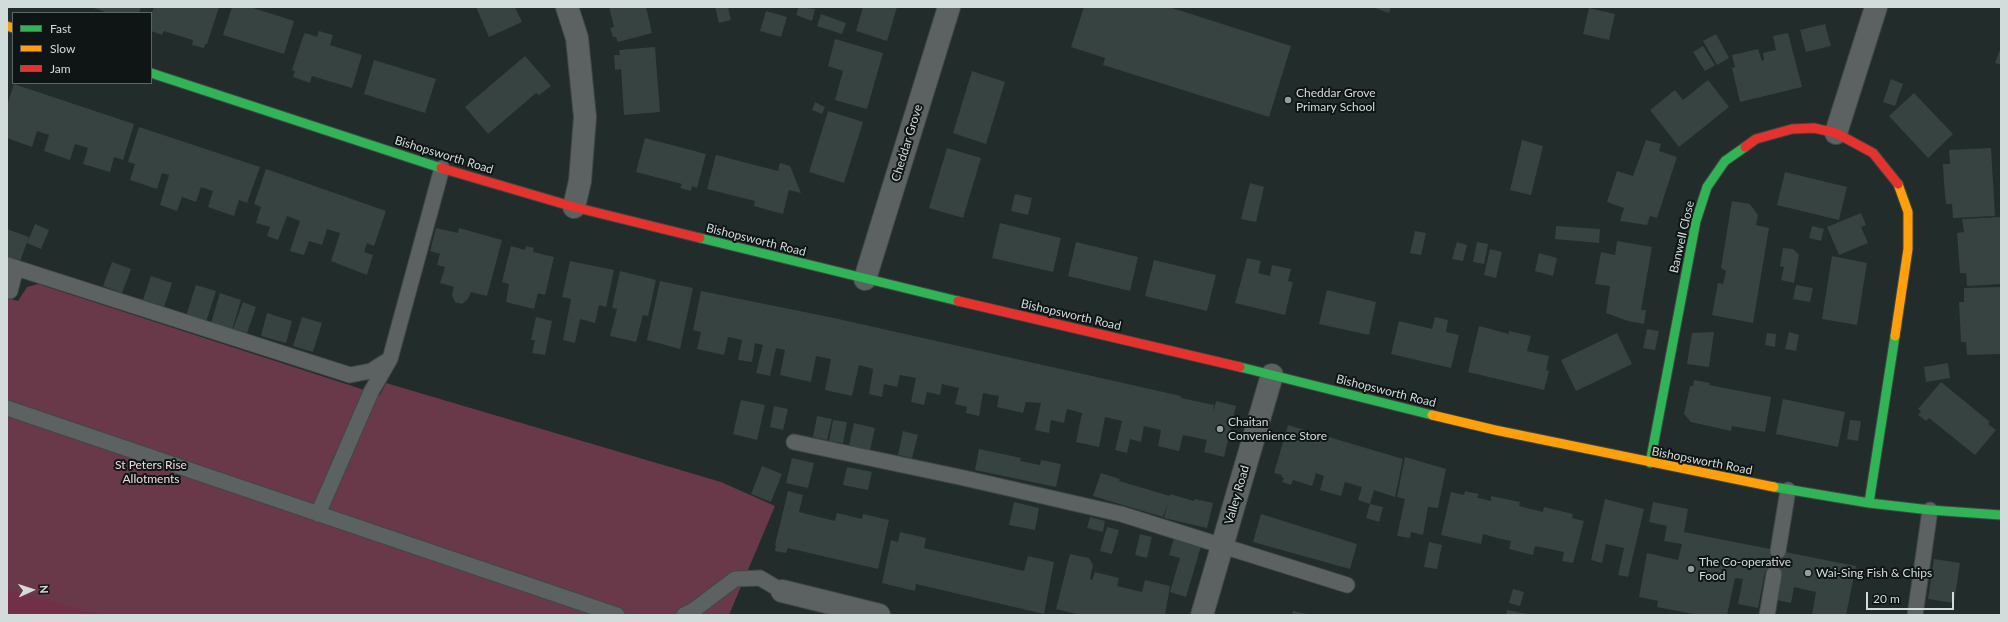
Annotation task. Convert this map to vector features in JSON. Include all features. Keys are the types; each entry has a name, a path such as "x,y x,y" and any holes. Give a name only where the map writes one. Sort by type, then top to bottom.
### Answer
{"street":[{"path":"568,7 576,38 585,117 580,181 574,207"},
{"name":"Cheddar Grove","path":"865,279 949,7"},
{"path":"1836,133 1876,7"},
{"name":"Bishopsworth Road","path":"152,73 442,168 574,207 865,279 1272,375 1495,430 1650,463 1788,490 1869,503 1930,510 2001,515"},
{"name":"Banwell Close","path":"1650,463 1696,221 1707,187 1725,162 1756,138 1792,129 1814,128 1836,133 1873,153 1896,180 1908,212 1908,249 1869,503"},
{"name":"Valley Road","path":"1202,615 1272,375"},
{"path":"782,591 879,615"}],"lane":[{"path":"318,514 371,392 390,359 442,168"},
{"path":"10,291 12,267 350,375 371,371 390,359"},
{"path":"7,408 617,615"},
{"path":"794,442 964,478 1121,514 1347,585"},
{"path":"1778,551 1788,490"},
{"path":"1915,615 1930,510"},
{"path":"1767,615 1774,574"},
{"path":"684,615 694,610 735,578 760,578 782,591"}],"green space":[{"name":"St Peters Rise Allotments","path":"38,284 380,395 386,383 721,482 775,506 729,615 7,615 7,298 18,301 27,287"}],"shaded area":[{"path":"7,590 103,615 7,615"}],"building":[{"path":"91,7 141,7 139,12 105,12"},
{"path":"154,7 219,7 207,44 205,44 204,48 192,45 193,40 164,31 162,35 152,31 152,12"},
{"path":"232,7 250,7 294,21 284,54 223,35"},
{"path":"476,7 515,7 522,22 489,37"},
{"path":"609,7 646,7 652,33 618,42 616,37 613,37 610,28 614,27"},
{"path":"715,7 728,7 731,20 719,23"},
{"path":"799,7 815,9 812,21 796,15"},
{"path":"863,7 897,7 887,41 856,31"},
{"path":"1084,7 1169,7 1291,46 1269,117 1103,65 1105,58 1071,47"},
{"path":"1372,7 1391,7 1389,13"},
{"path":"1589,8 1615,14 1609,40 1583,34"},
{"path":"766,11 787,17 781,37 760,31"},
{"path":"821,14 846,23 842,34 817,26"},
{"path":"1825,24 1831,46 1806,52 1800,30"},
{"path":"319,31 333,35 330,45 362,55 352,88 312,76 310,83 293,77 295,71 292,70 305,33 317,37"},
{"path":"1788,33 1802,87 1740,102 1732,68 1735,67 1732,55 1758,49 1762,61 1764,60 1763,53 1776,50 1773,36"},
{"path":"1716,34 1729,58 1717,65 1703,41"},
{"path":"835,39 883,53 867,109 835,100 843,71 828,66"},
{"path":"1703,46 1715,65 1705,71 1693,52"},
{"path":"655,47 660,112 624,115 621,69 615,70 614,55 620,55 619,50"},
{"path":"2001,47 2001,65 1995,63"},
{"path":"525,56 551,86 539,95 536,93 488,134 465,107"},
{"path":"374,60 436,79 425,113 364,94"},
{"path":"972,71 1005,82 986,144 953,133"},
{"path":"1891,79 1903,84 1895,106 1883,102"},
{"path":"1708,80 1729,107 1679,147 1650,110 1675,90 1683,100"},
{"path":"14,84 134,124 123,160 114,157 110,172 83,164 88,148 75,144 70,160 44,151 49,135 37,131 32,147 7,138 7,105"},
{"path":"1914,93 1953,134 1928,158 1889,116"},
{"path":"815,102 825,107 822,114 812,110"},
{"path":"828,111 863,122 844,183 809,172"},
{"path":"139,127 260,167 247,203 239,200 234,216 208,207 213,191 201,187 196,202 182,197 177,211 160,205 169,175 162,173 157,189 130,180 135,164 128,162"},
{"path":"645,138 706,154 697,188 692,186 691,191 680,188 682,184 636,172"},
{"path":"1522,140 1543,146 1531,195 1510,190"},
{"path":"1646,140 1661,144 1659,151 1677,157 1657,218 1650,216 1647,225 1620,221 1624,208 1607,202 1617,171 1633,176"},
{"path":"947,148 981,158 963,218 929,208"},
{"path":"1991,148 1995,216 1953,218 1952,204 1946,204 1944,184 1943,164 1950,164 1949,150"},
{"path":"716,155 778,171 780,163 790,166 801,193 789,190 783,214 754,206 755,201 707,189"},
{"path":"266,169 386,211 374,246 367,243 364,252 373,255 367,275 331,261 340,233 327,229 322,245 309,241 304,255 290,251 300,221 287,216 278,240 267,236 270,227 256,223 261,207 254,204"},
{"path":"1785,172 1847,187 1839,220 1777,205"},
{"path":"1250,183 1264,187 1256,222 1241,219"},
{"path":"1015,194 1032,198 1028,215 1011,211"},
{"path":"1732,201 1750,204 1758,215 1756,225 1769,228 1753,323 1712,315 1718,283 1723,284 1726,271 1721,268"},
{"path":"1861,213 1866,225 1861,227 1868,243 1839,255 1827,227"},
{"path":"2001,217 2001,284 1967,286 1966,273 1960,273 1957,233 1964,232 1962,219"},
{"path":"1000,223 1061,238 1053,272 992,258"},
{"path":"35,224 49,230 41,249 27,243"},
{"path":"1556,226 1600,229 1599,243 1555,239"},
{"path":"1812,226 1824,229 1821,241 1809,238"},
{"path":"436,228 458,233 459,228 502,240 487,296 471,292 468,299 462,304 455,302 452,295 454,287 440,283 445,267 437,265 440,254 430,251"},
{"path":"7,229 29,237 19,264 7,260"},
{"path":"1415,231 1426,233 1421,255 1410,253"},
{"path":"1617,241 1652,247 1641,310 1646,310 1644,324 1628,321 1606,313 1610,286 1595,284 1601,252 1615,255"},
{"path":"1076,242 1138,257 1130,291 1068,276"},
{"path":"1457,242 1467,245 1463,261 1452,259"},
{"path":"1477,242 1488,244 1484,264 1473,262"},
{"path":"511,246 525,250 526,246 534,248 533,252 554,257 545,295 538,293 534,309 506,302 509,284 502,282"},
{"path":"1783,248 1793,249 1799,255 1794,283 1781,280 1784,267 1780,266"},
{"path":"1490,249 1502,252 1496,278 1484,275"},
{"path":"1539,253 1557,258 1553,276 1535,271"},
{"path":"1832,256 1867,263 1857,325 1822,319"},
{"path":"1247,258 1261,261 1258,273 1270,276 1272,265 1291,269 1288,281 1293,282 1285,315 1235,303"},
{"path":"1154,260 1216,275 1207,311 1145,296"},
{"path":"570,261 614,270 606,307 599,305 595,323 580,319 575,343 563,340 571,299 562,297"},
{"path":"112,262 131,269 122,293 103,286"},
{"path":"620,271 656,280 648,316 643,315 636,342 610,336 617,309 612,308"},
{"path":"151,276 172,283 164,307 143,300"},
{"path":"660,281 693,288 680,349 647,340"},
{"path":"196,285 216,291 206,322 186,316"},
{"path":"1796,285 1813,288 1810,302 1793,299"},
{"path":"2001,287 2001,354 1967,355 1966,342 1961,342 1959,302 1964,302 1964,288"},
{"path":"1327,290 1376,302 1369,335 1319,324"},
{"path":"701,291 834,318 1181,396 1181,398 1214,405 1213,413 1216,401 1236,406 1224,457 1204,452 1207,440 1183,435 1179,451 1158,446 1161,430 1144,426 1141,442 1130,439 1127,453 1115,450 1122,421 1105,417 1099,447 1076,442 1082,413 1067,409 1064,423 1051,420 1049,433 1035,430 1041,403 1026,402 1023,413 997,407 999,396 983,393 979,416 966,413 967,407 955,404 959,388 942,384 940,395 927,392 924,405 911,402 916,378 900,375 897,387 884,384 882,397 869,394 873,369 859,365 852,396 825,390 831,359 816,356 811,382 780,375 785,350 776,348 770,376 756,373 763,345 755,343 752,362 738,360 742,340 728,337 724,355 697,349 701,332 693,330"},
{"path":"220,293 241,300 232,330 211,323"},
{"path":"243,302 256,307 247,333 233,329"},
{"path":"267,313 292,321 286,343 261,336"},
{"path":"302,317 322,323 313,352 293,346"},
{"path":"536,317 552,321 545,355 532,353 535,340 531,340"},
{"path":"1435,317 1448,320 1446,332 1459,335 1451,368 1391,354 1399,321 1432,329"},
{"path":"1479,326 1509,334 1509,331 1531,336 1527,351 1549,356 1546,370 1549,371 1544,390 1468,372"},
{"path":"1647,329 1659,331 1655,350 1643,348"},
{"path":"1714,332 1709,367 1687,364 1692,333"},
{"path":"1789,332 1799,335 1796,351 1785,349"},
{"path":"1617,333 1632,364 1576,391 1561,360"},
{"path":"1767,333 1776,334 1775,347 1765,345"},
{"path":"1948,363 1950,378 1926,382 1924,367"},
{"path":"1694,380 1710,383 1709,385 1771,397 1765,432 1732,426 1731,431 1691,422 1684,414 1690,386 1693,386"},
{"path":"1941,382 1990,422 1988,424 1996,430 1975,455 1929,418 1926,421 1918,415 1921,411 1918,409"},
{"path":"1783,399 1845,412 1838,447 1776,434"},
{"path":"741,400 765,405 757,440 733,434"},
{"path":"774,406 788,409 783,430 770,427"},
{"path":"817,416 832,419 827,440 813,437"},
{"path":"833,420 847,422 843,443 829,441"},
{"path":"1850,420 1861,421 1858,441 1847,439"},
{"path":"854,423 875,428 870,450 849,445"},
{"path":"1288,425 1403,459 1395,497 1374,490 1370,504 1358,500 1362,487 1345,482 1341,496 1320,490 1324,476 1316,473 1312,486 1293,480 1291,485 1282,482 1284,478 1281,477 1282,475 1274,473"},
{"path":"903,431 918,435 912,458 898,455"},
{"path":"979,449 1021,458 1020,461 1040,465 1041,460 1061,464 1056,487 975,470"},
{"path":"1405,457 1446,469 1438,508 1428,507 1423,535 1411,532 1410,538 1397,536 1405,499 1397,497"},
{"path":"792,458 814,463 808,488 786,483"},
{"path":"762,466 782,474 771,502 751,494"},
{"path":"847,467 872,472 868,490 843,485"},
{"path":"1101,473 1120,479 1119,481 1170,496 1170,494 1194,501 1195,499 1213,503 1207,528 1164,518 1168,503 1163,517 1093,496"},
{"path":"788,491 803,495 799,512 835,521 837,513 862,519 863,514 889,520 878,569 788,548 786,553 775,551 775,545"},
{"path":"1465,491 1479,494 1477,498 1491,501 1491,496 1520,502 1519,506 1543,512 1544,507 1573,514 1572,518 1584,521 1573,563 1562,561 1564,552 1535,546 1533,555 1509,549 1511,541 1483,534 1481,544 1441,535 1451,492 1464,495"},
{"path":"1605,499 1644,509 1628,577 1618,575 1624,548 1606,544 1602,563 1591,560"},
{"path":"1014,502 1039,508 1035,530 1009,525"},
{"path":"1653,502 1688,509 1684,532 1856,566 1846,615 1812,615 1816,592 1794,587 1791,603 1777,600 1782,575 1765,572 1758,608 1738,604 1743,579 1735,578 1727,615 1698,615 1657,607 1658,601 1639,597 1647,553 1678,560 1682,544 1664,541 1667,526 1649,522"},
{"path":"1370,504 1383,507 1379,522 1366,518"},
{"path":"1261,514 1357,544 1350,569 1253,542"},
{"path":"1090,517 1105,521 1103,532 1087,528"},
{"path":"1107,527 1119,530 1112,554 1100,551"},
{"path":"900,532 926,538 924,548 1024,571 1028,556 1054,562 1044,614 916,584 915,591 882,583 891,540 898,542"},
{"path":"1140,534 1152,537 1147,558 1135,555"},
{"path":"1174,538 1201,546 1186,597 1170,592 1180,558 1169,555"},
{"path":"1429,542 1442,545 1437,569 1424,567"},
{"path":"1070,554 1089,558 1093,565 1090,579 1092,580 1095,572 1119,578 1117,586 1142,592 1145,580 1170,586 1165,615 1081,615 1056,609"},
{"path":"1934,559 1960,563 1954,603 1928,599"},
{"path":"1513,589 1524,592 1520,606 1509,603"},
{"path":"1507,610 1528,614 1506,615"},
{"path":"1293,611 1307,614 1307,615 1292,615"}],"traffic: fast":[{"path":"152,73 441,168"},
{"path":"1650,463 1696,221 1707,187 1725,161 1745,147"},
{"path":"700,238 958,301"},
{"path":"1869,503 1895,336"},
{"path":"1240,367 1432,415"},
{"path":"1774,487 1869,503 1930,510 2001,515"}],"traffic: slow":[{"path":"7,26 12,28"},
{"path":"1895,336 1908,249 1908,212 1898,184"},
{"path":"1432,415 1495,430 1774,487"}],"traffic: jam":[{"path":"1745,147 1756,139 1792,129 1814,128 1836,133 1873,153 1898,184"},
{"path":"441,168 574,207 700,238"},
{"path":"958,301 1240,367"}],"place":[{"name":"Cheddar Grove Primary School","path":"1288,100"},
{"name":"Chaitan Convenience Store","path":"1220,429"},
{"name":"The Co-operative Food","path":"1691,569"},
{"name":"Wai-Sing Fish & Chips","path":"1808,573"}]}
